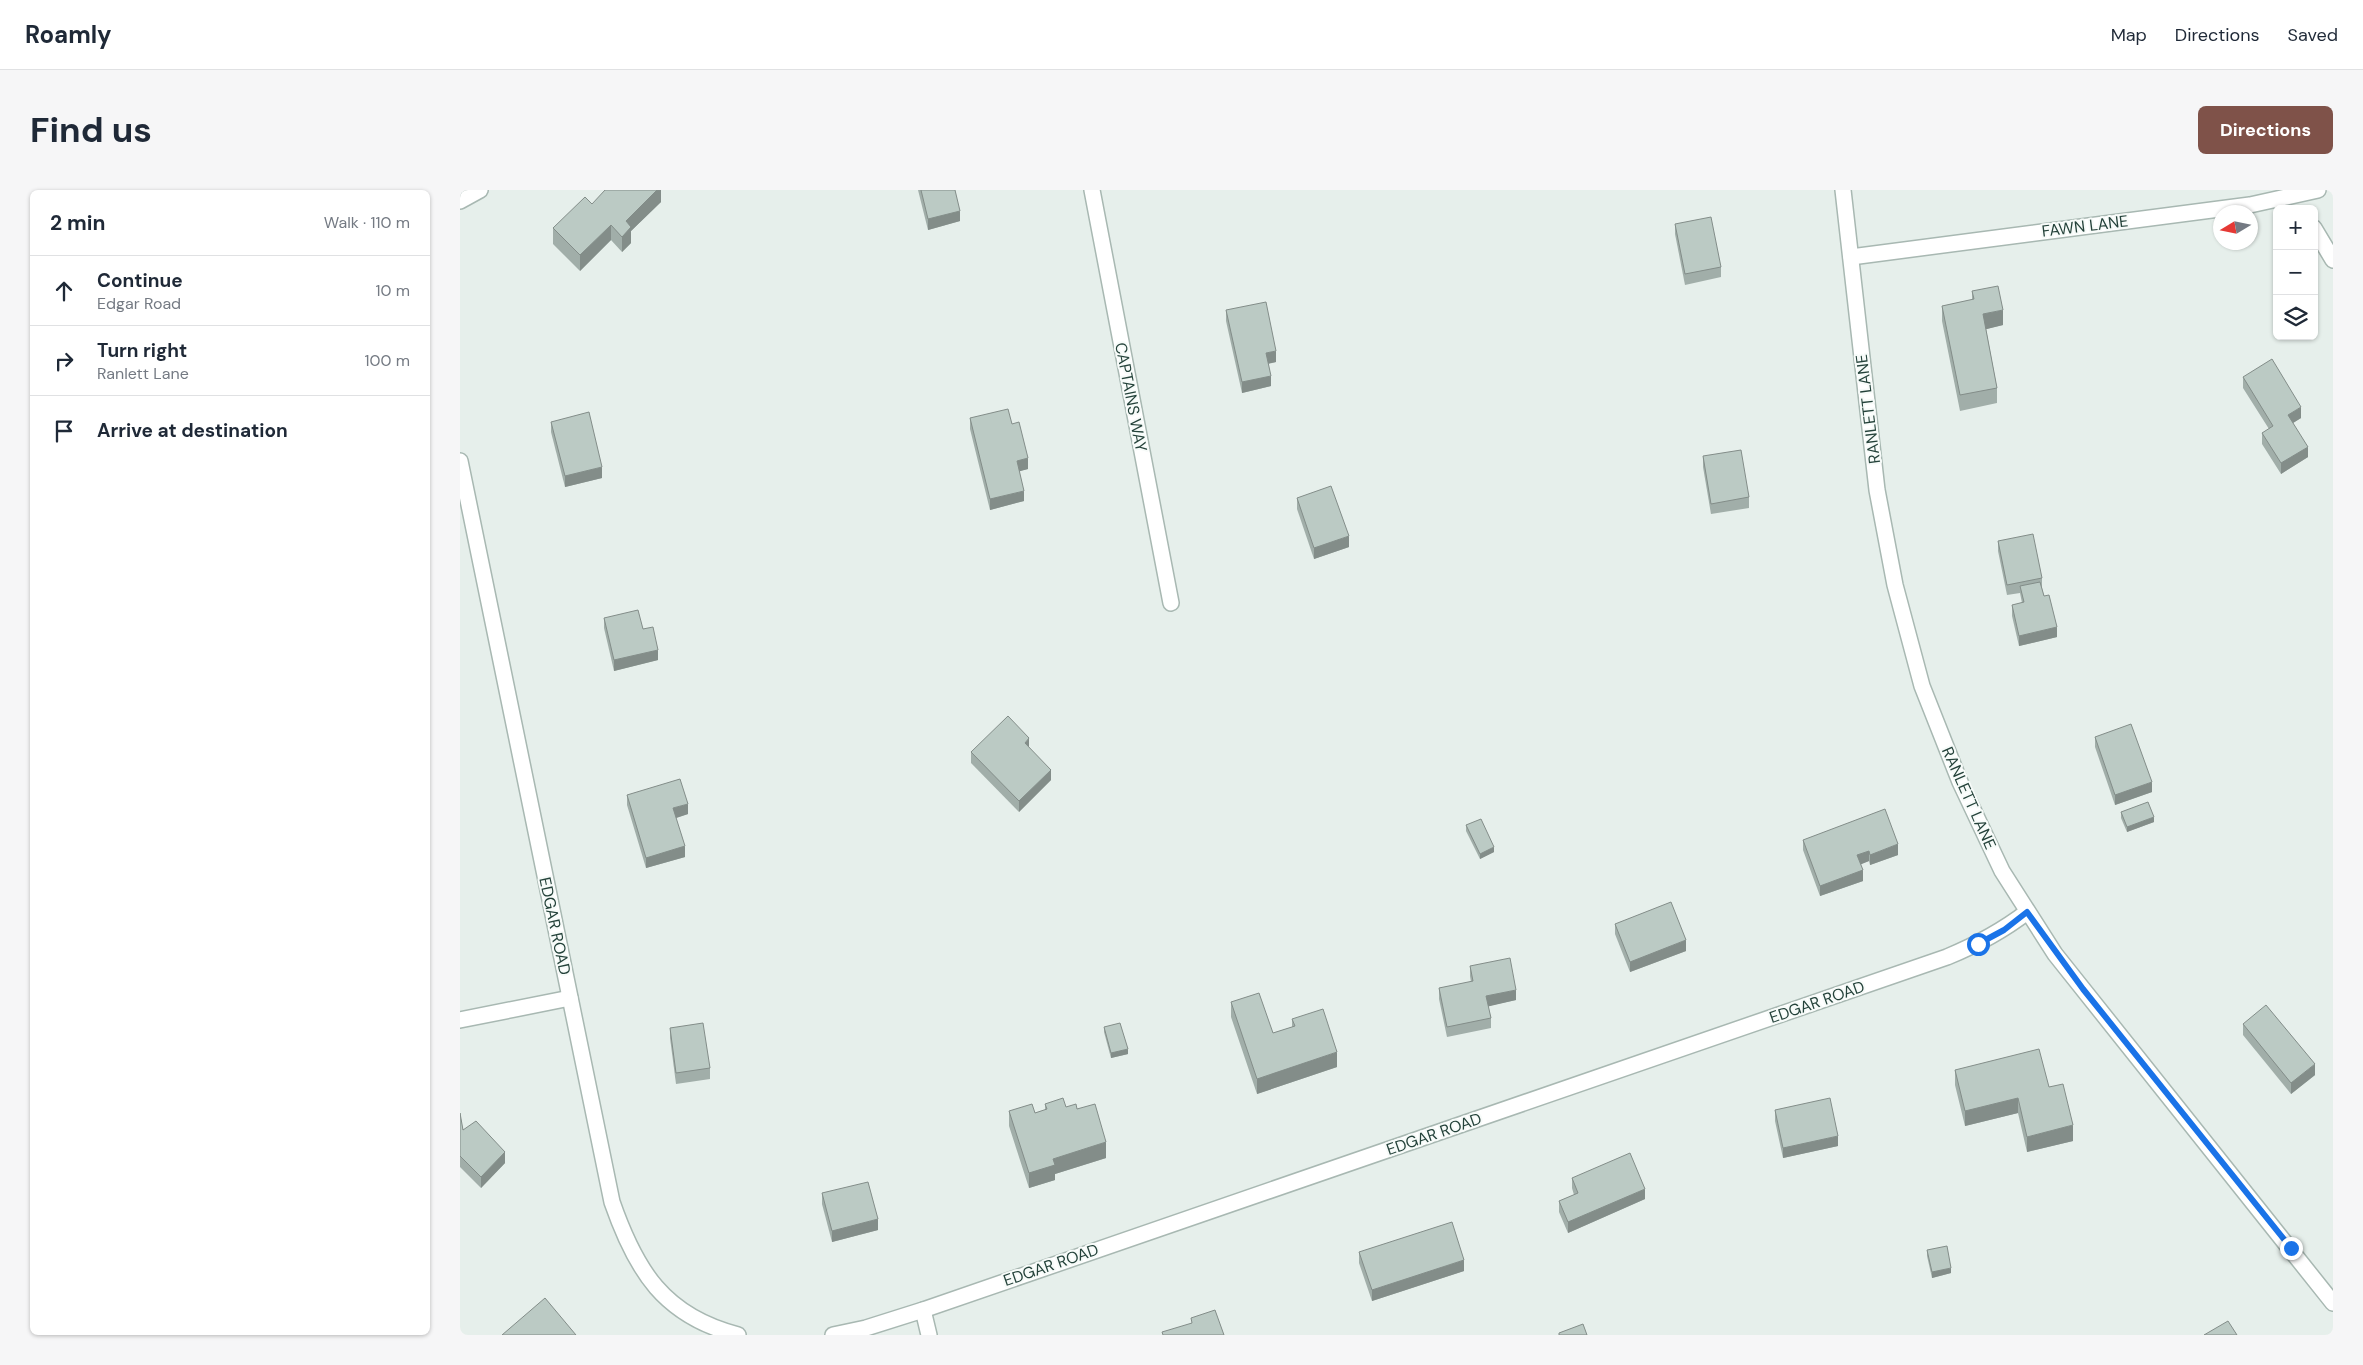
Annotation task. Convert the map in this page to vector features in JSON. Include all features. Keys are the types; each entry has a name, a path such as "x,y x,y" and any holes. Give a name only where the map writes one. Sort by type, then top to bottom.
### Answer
{"street":[{"path":"460,201 480,190"},
{"name":"CAPTAINS WAY","path":"1092,190 1171,603"},
{"name":"RANLETT LANE","path":"1843,190 1878,490 1893,576 1907,636 1922,686 1953,765 2002,871 2027,912 2083,989 2333,1303"},
{"name":"FAWN LANE","path":"1851,257 2240,206 2299,202 2318,190"},
{"path":"2318,235 2333,260"},
{"name":"EDGAR ROAD","path":"460,461 612,1202 625,1240 640,1268 664,1295 690,1318 722,1331 738,1335"},
{"name":"EDGAR ROAD","path":"833,1335 866,1328 923,1310 1947,957 1978,944 2004,930 2027,912"},
{"path":"460,1020 570,998"},
{"path":"923,1310 929,1335"}],"building":[{"path":"605,190 657,190 626,221 631,227 622,237 611,225 580,255 553,228 585,197 592,204"},
{"path":"921,190 955,190 960,211 928,219"},
{"path":"1711,217 1721,267 1685,274 1675,224"},
{"path":"1998,286 2003,310 1983,314 1997,388 1960,395 1942,306 1974,299 1972,291"},
{"path":"1266,302 1276,351 1266,353 1271,376 1242,382 1226,310"},
{"path":"2272,359 2301,407 2288,415 2308,447 2281,463 2262,433 2273,426 2243,377"},
{"path":"1008,409 1012,424 1019,422 1028,458 1017,461 1024,491 990,499 970,418"},
{"path":"589,412 602,467 565,476 551,422"},
{"path":"1741,450 1749,497 1711,504 1703,456"},
{"path":"1331,486 1349,536 1314,548 1297,498"},
{"path":"2033,534 2042,578 2007,585 1998,541"},
{"path":"2040,582 2044,596 2049,595 2057,627 2019,636 2012,605 2024,602 2020,586"},
{"path":"638,610 643,629 653,627 658,650 614,660 604,618"},
{"path":"1008,716 1029,738 1025,743 1051,770 1019,801 971,752"},
{"path":"2131,724 2152,782 2115,795 2095,737"},
{"path":"680,779 688,804 673,808 685,846 646,858 627,795"},
{"path":"2148,802 2154,817 2127,827 2121,812"},
{"path":"1885,809 1898,844 1870,855 1869,851 1857,855 1863,870 1820,886 1803,840"},
{"path":"1481,819 1494,847 1480,854 1466,825"},
{"path":"1671,902 1686,940 1630,962 1615,924"},
{"path":"1510,958 1516,990 1486,996 1491,1018 1447,1027 1439,988 1473,981 1470,966"},
{"path":"1259,993 1273,1033 1295,1026 1292,1019 1323,1009 1337,1052 1257,1079 1231,1002"},
{"path":"2266,1005 2315,1064 2291,1083 2243,1024"},
{"path":"703,1023 710,1068 676,1073 670,1028"},
{"path":"1120,1023 1128,1049 1111,1053 1104,1027"},
{"path":"2039,1049 2049,1087 2063,1084 2073,1125 2027,1137 2018,1098 1965,1111 1955,1070"},
{"path":"1063,1098 1066,1107 1076,1104 1077,1109 1095,1104 1106,1142 1053,1159 1055,1165 1029,1173 1009,1111 1032,1104 1035,1113 1047,1109 1045,1104"},
{"path":"1830,1098 1838,1136 1783,1148 1775,1110"},
{"path":"460,1113 463,1130 476,1121 505,1152 481,1177 460,1156"},
{"path":"1630,1153 1645,1189 1568,1222 1559,1201 1578,1193 1572,1178"},
{"path":"868,1182 878,1219 832,1231 822,1193"},
{"path":"1452,1222 1464,1260 1372,1290 1359,1252"},
{"path":"1947,1246 1951,1268 1932,1272 1927,1250"},
{"path":"545,1298 576,1335 502,1335"},
{"path":"1215,1310 1224,1335 1163,1335 1162,1332 1192,1323 1191,1318"},
{"path":"2228,1321 2237,1335 2204,1335"},
{"path":"1583,1324 1587,1335 1559,1335 1559,1333"}],"route":[{"path":"1978,944 2004,930 2027,912 2055,954 2291,1248"}]}
